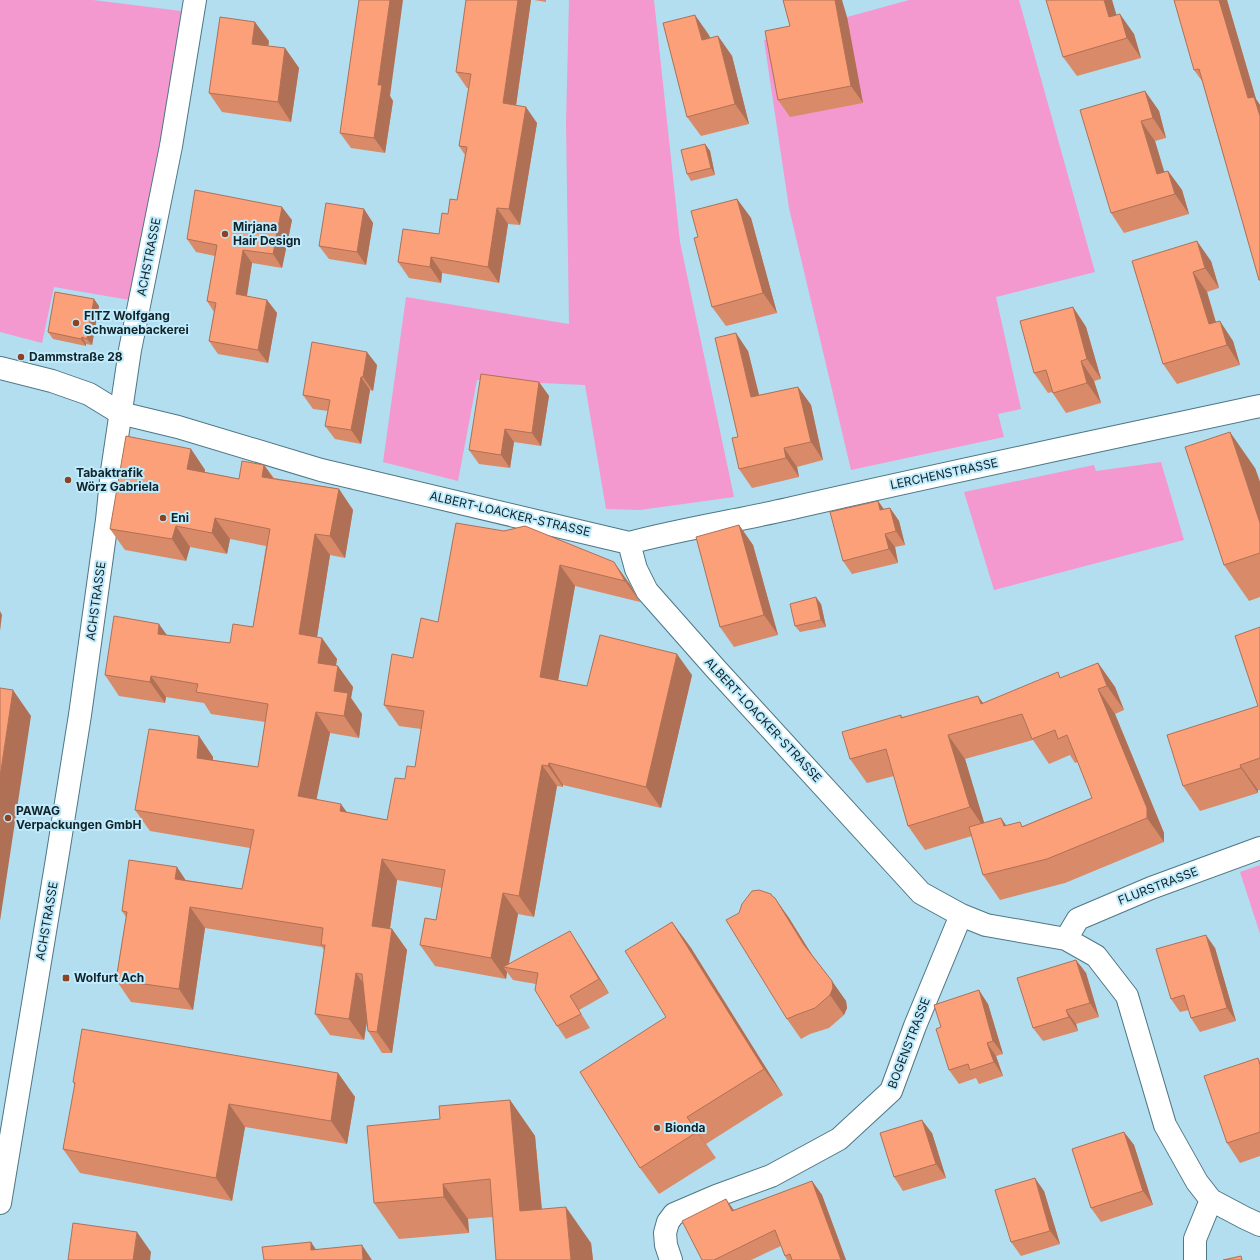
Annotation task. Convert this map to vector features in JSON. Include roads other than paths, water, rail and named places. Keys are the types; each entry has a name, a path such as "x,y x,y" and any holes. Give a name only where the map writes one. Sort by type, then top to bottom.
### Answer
{"street":[{"name":"ACHSTRASSE","path":"0,1203 58,859 107,520 120,413 132,342 171,146 194,0"},
{"name":"ALBERT-LOACKER-STRASSE","path":"0,368 52,381 89,394 120,413 178,427 321,470 629,543 636,569 647,591 921,893 961,915 986,925 1066,938 1096,956 1128,996 1165,1125 1197,1182 1211,1200 1260,1225"},
{"name":"LERCHENSTRASSE","path":"629,543 1260,406"},
{"name":"FLURSTRASSE","path":"1066,938 1078,919 1151,888 1260,848"},
{"name":"BOGENSTRASSE","path":"671,1260 664,1234 668,1222 674,1214 696,1204 771,1176 839,1139 891,1092 915,1026 961,915"},
{"path":"1195,1260 1195,1239 1211,1200"}],"place":[{"name":"Mirjana Hair Design","path":"225,234"},
{"name":"FITZ Wolfgang Schwanebackerei","path":"76,323"},
{"name":"Dammstraße 28","path":"21,357"},
{"name":"Tabaktrafik Wörz Gabriela","path":"68,480"},
{"name":"Eni","path":"163,518"},
{"name":"PAWAG Verpackungen GmbH","path":"8,818"},
{"name":"Wolfurt Ach","path":"66,978"},
{"name":"Bionda","path":"657,1128"}]}
